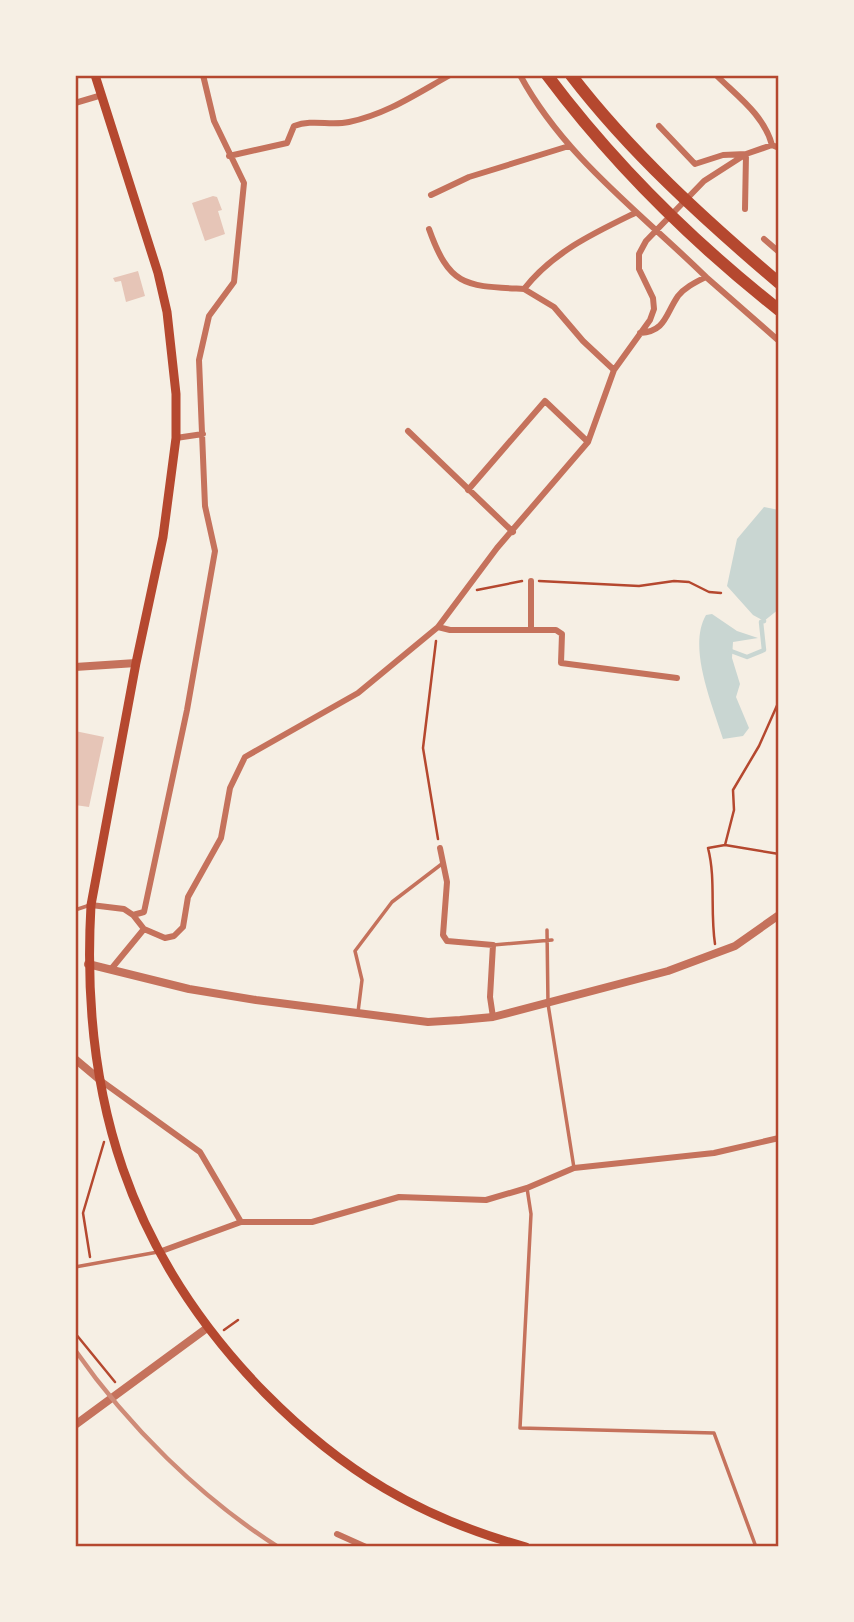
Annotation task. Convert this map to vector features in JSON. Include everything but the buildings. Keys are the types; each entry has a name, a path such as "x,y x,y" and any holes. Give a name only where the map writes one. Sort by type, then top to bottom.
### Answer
{"highway":[{"path":"547,75 636,179 720,261 779,310"},
{"path":"571,75 664,177 721,233 779,283"}],"main road":[{"path":"95,75 158,272 167,312 176,394 176,438 163,537 136,663 91,905 88,964 92,1034 109,1125 126,1181 158,1252 180,1292 207,1328 288,1416 334,1456 364,1477 451,1523 526,1547"}],"street":[{"path":"133,915 144,912 187,710 215,551 205,506 200,360 209,316 234,282 244,183 214,121 203,75"},
{"path":"229,156 287,143 294,126 307,121 334,124 369,117 394,108 450,75"},
{"path":"520,75 538,109 569,146 635,213 779,341"},
{"path":"659,126 695,164 723,155 746,154 775,146 755,114 716,75"},
{"path":"75,103 102,95"},
{"path":"432,195 469,177 569,146"},
{"path":"91,905 124,909 133,915 144,929 165,938 174,936 183,927 188,897 221,838 230,788 246,757 358,693 438,627 589,442 614,370 654,309 653,298 639,268 639,254 646,241 704,181 746,154"},
{"path":"745,209 746,154"},
{"path":"524,289 539,271 566,250 635,213"},
{"path":"429,229 438,255 447,270 459,279 479,287 524,289 554,307 583,341 614,370"},
{"path":"764,239 779,252"},
{"path":"640,333 654,332 663,325 678,296 687,287 706,277"},
{"path":"468,490 545,401 589,442"},
{"path":"408,431 513,532"},
{"path":"176,438 203,434"},
{"path":"531,581 531,630"},
{"path":"438,627 450,630 556,630 562,634 561,663 677,678"},
{"path":"75,667 136,663"},
{"path":"440,848 447,882 443,935 447,941 493,946 490,997 493,1017"},
{"path":"88,964 189,989 358,1014 428,1021 493,1017 668,971 716,955 747,939 779,915"},
{"path":"112,968 144,929"},
{"path":"75,1059 200,1152 241,1222"},
{"path":"158,1252 241,1222 312,1222 399,1198 486,1200 527,1188 574,1168 715,1153 779,1138"},
{"path":"75,1425 124,1392 207,1328"},
{"path":"337,1534 366,1547"}],"lane":[{"path":"358,1014 362,980 355,951 391,902 443,863"},
{"path":"75,910 91,905"},
{"path":"547,930 548,1004 574,1168"},
{"path":"493,946 552,940"},
{"path":"527,1188 531,1214 520,1428 714,1433 756,1547"},
{"path":"75,1267 158,1252"}],"path":[{"path":"467,590 531,581 639,586 674,581 689,582 709,592 721,593"},
{"path":"438,627 423,748 440,848"},
{"path":"725,845 734,810 733,790 759,746 779,701"},
{"path":"716,955 711,915 713,869 708,848 725,845 779,854"},
{"path":"91,1264 83,1213 109,1125"},
{"path":"218,1334 238,1320"},
{"path":"75,1333 93,1358 124,1392"}],"shaded area":[{"path":"764,507 779,510 779,609 764,621 753,615 727,586 737,539"},
{"path":"712,614 737,631 758,638 733,642 732,658 740,684 736,697 749,728 743,736 723,739 708,694 699,643 706,615"}],"waterway":[{"path":"731,651 747,657 764,650 761,622 764,621"}],"railway":[{"path":"75,1350 118,1406 167,1458 221,1506 278,1547"}]}
